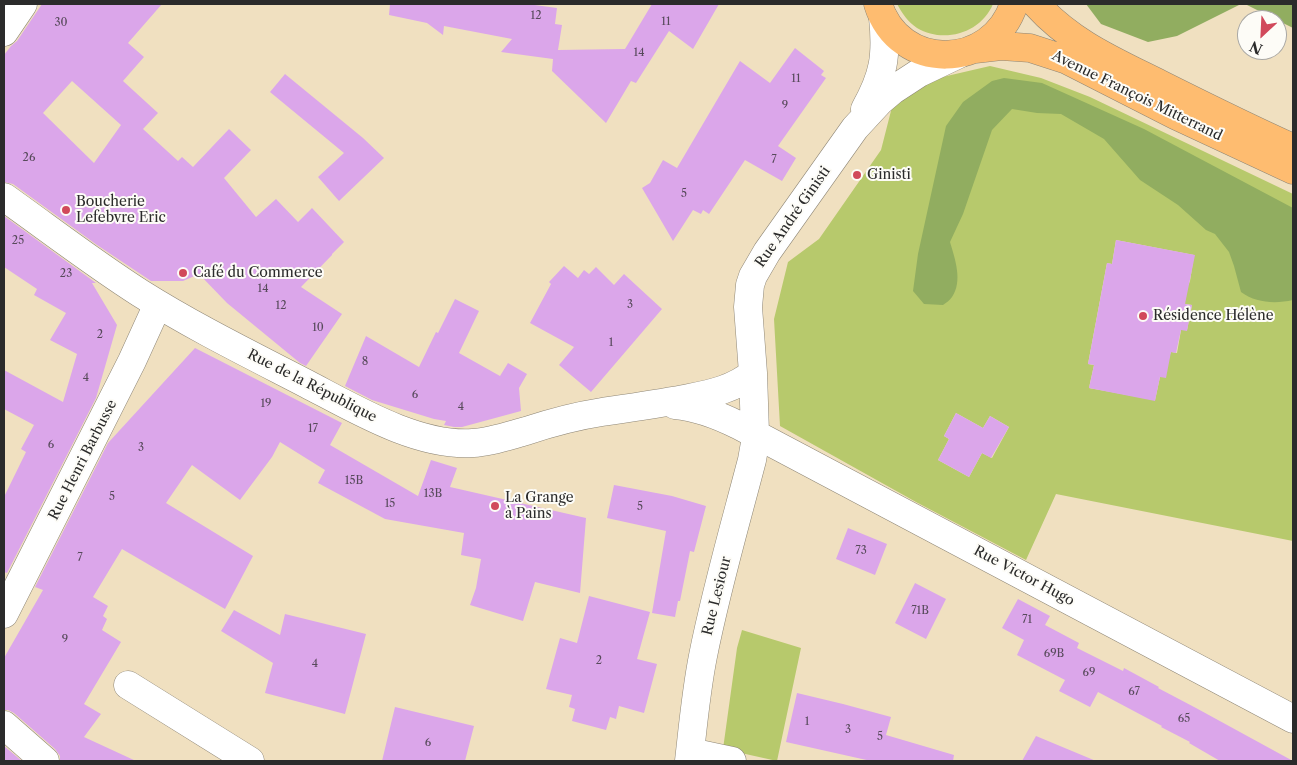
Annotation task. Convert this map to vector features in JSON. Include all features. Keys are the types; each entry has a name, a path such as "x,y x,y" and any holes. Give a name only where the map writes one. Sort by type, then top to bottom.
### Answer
{"main road":[{"path":"967,52 989,41 1000,30 1007,21 1014,4"},
{"name":"Avenue François Mitterrand","path":"1036,4 1056,25 1082,43 1195,102 1293,148"},
{"name":"Avenue François Mitterrand","path":"880,11 895,34 920,50 934,54 949,55 1014,46 1030,48 1067,60 1175,115 1293,170"}],"street":[{"path":"4,32 23,4"},
{"name":"Rue André Ginisti","path":"755,433 748,307 750,285 753,276 768,252 855,128 877,86 884,64 885,49 880,11"},
{"name":"Rue André Ginisti","path":"855,128 893,90 919,73 967,52"},
{"name":"Rue de la République","path":"4,197 158,304 220,339 365,414 400,429 436,440 473,444 505,438 577,416 659,404 718,392 738,384 753,373"},
{"name":"Rue Henri Barbusse","path":"4,614 128,370 158,304"},
{"name":"Rue de la République","path":"659,404 703,410 755,433"},
{"name":"Rue Victor Hugo","path":"755,433 1293,720"},
{"name":"Rue Lesiour","path":"689,756 703,656 752,460 755,433"},
{"path":"128,685 250,761"},
{"path":"4,724 45,761"},
{"path":"689,756 732,761"}],"green space":[{"path":"897,4 993,4 980,22 971,29 961,33 939,35 917,28"},
{"path":"1086,4 1241,4 1177,36 1148,42 1101,24"},
{"path":"1245,4 1293,4 1293,28 1287,25 1287,10 1257,10"},
{"path":"990,66 1041,78 1090,97 1293,194 1293,541 1056,494 1026,560 916,502 780,426 774,319 788,262 819,239 881,150 892,107 921,82","holes":["1116,240 1194,255 1190,281 1180,303 1192,305 1187,330 1181,330 1177,353 1171,352 1160,377 1155,400 1089,388 1094,365 1088,364 1107,263 1112,264","956,413 983,428 990,416 1009,427 992,458 982,453 969,477 938,460 949,439 944,436"]},
{"path":"1004,78 1042,83 1144,129 1293,208 1293,300 1266,302 1241,292 1229,252 1215,234 1206,230 1178,205 1140,180 1104,139 1061,114 1012,109 992,130 963,214 950,242 958,277 955,291 951,298 943,305 924,304 913,291 918,254 946,126 963,102 992,81"},
{"path":"742,630 801,648 777,761 723,749 737,648"}],"building":[{"path":"42,4 162,4 128,43 144,57 123,81 158,113 143,129 178,161 182,157 193,167 229,129 251,150 224,178 256,217 276,199 298,222 312,208 344,242 301,287 342,314 306,366 227,303 199,274 183,281 151,281 97,245 13,184 4,182 4,55 17,41","holes":["72,81 121,125 94,163 43,113"]},
{"path":"390,4 527,4 557,8 555,24 562,25 558,50 625,49 652,4 719,4 693,49 669,31 636,83 631,81 606,123 552,71 553,59 501,52 512,39 444,26 443,35 427,23 389,15"},
{"path":"795,48 824,71 821,75 826,78 778,146 796,158 782,181 745,160 709,214 703,210 701,214 693,210 673,241 642,188 650,183 663,160 677,168 740,61 770,83"},
{"path":"285,74 363,138 384,158 339,201 318,177 344,153 270,92"},
{"path":"4,216 96,283 92,283 117,325 96,398 7,573 4,572 4,497 26,452 21,449 34,425 4,409 4,370 63,402 77,354 50,340 66,313 34,295 37,289 4,267"},
{"name":"Résidence Hélène","path":"1116,240 1195,255 1185,304 1192,305 1187,331 1181,330 1176,353 1171,352 1166,378 1160,377 1155,401 1089,388 1094,365 1088,364 1107,263 1112,264"},
{"path":"564,266 578,278 584,270 589,274 596,267 614,285 624,274 662,309 591,392 559,365 574,347 530,323 551,284 549,282"},
{"path":"455,299 479,311 459,353 500,376 508,363 527,374 519,388 521,411 462,427 454,427 444,425 446,421 372,400 345,386 366,336 419,367"},
{"path":"195,348 342,423 330,445 418,496 431,460 457,468 450,487 586,518 580,593 535,582 523,621 470,605 476,588 481,559 461,555 464,533 385,519 318,483 325,470 280,442 272,457 240,500 192,465 166,503 253,556 225,609 122,549 93,597 108,606 103,616 107,619 102,630 121,642 84,704 101,714 84,737 136,761 60,761 60,756 55,749 14,713 4,710 4,658 43,590 35,587 108,443"},
{"path":"956,413 983,428 990,416 1009,427 991,458 982,453 969,477 938,460 949,439 944,436"},
{"path":"614,485 672,496 706,506 694,552 690,551 675,617 652,613 666,531 607,518"},
{"path":"848,528 887,544 875,575 836,559"},
{"path":"915,583 946,599 926,639 895,623"},
{"path":"589,596 650,612 637,659 657,664 644,713 619,706 616,719 610,717 606,730 572,721 575,709 569,707 572,695 546,689 560,638 577,643"},
{"path":"1018,599 1050,616 1045,625 1079,643 1077,648 1123,671 1124,668 1293,761 1220,761 1162,726 1098,692 1090,707 1059,691 1065,680 1017,655 1024,640 1002,628"},
{"path":"234,610 280,635 285,614 366,634 345,714 265,693 273,663 221,631"},
{"path":"797,693 891,717 886,735 954,755 953,761 871,761 786,742"},
{"path":"395,707 474,726 465,761 382,761"},
{"path":"1036,736 1096,761 1022,761"},
{"path":"4,746 22,761 4,761"}],"place":[{"name":"Ginisti","path":"857,175"},
{"name":"Boucherie Lefebvre Eric","path":"66,210"},
{"name":"Café du Commerce","path":"183,273"},
{"name":"Résidence Hélène","path":"1143,316"},
{"name":"La Grange à Pains","path":"495,506"}]}
